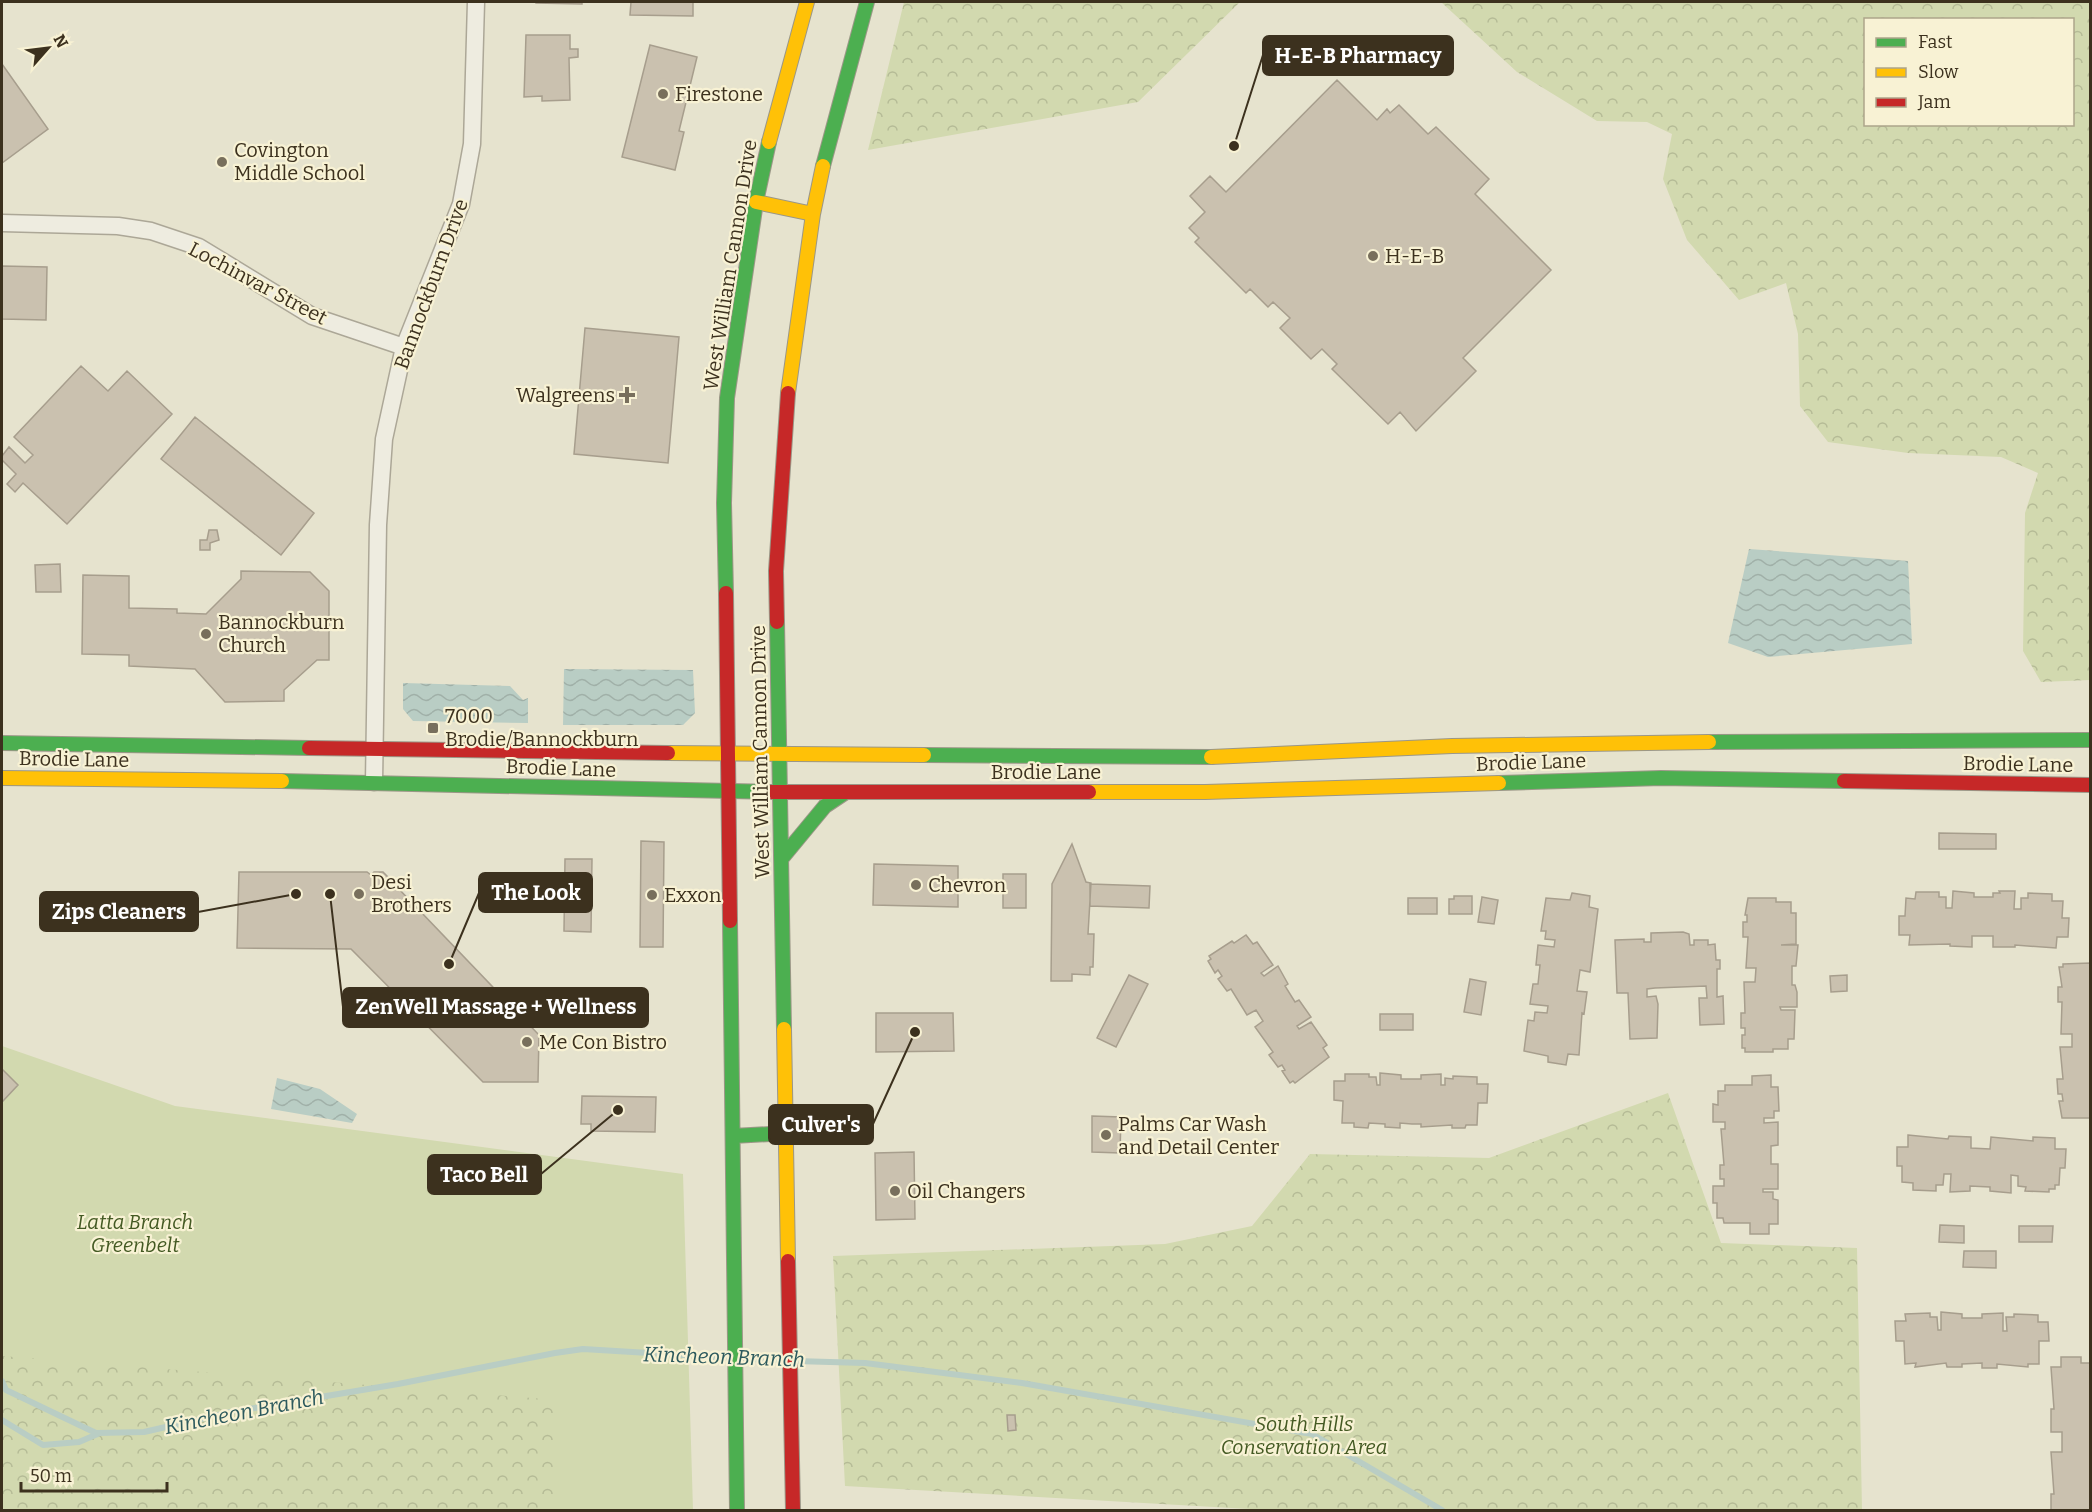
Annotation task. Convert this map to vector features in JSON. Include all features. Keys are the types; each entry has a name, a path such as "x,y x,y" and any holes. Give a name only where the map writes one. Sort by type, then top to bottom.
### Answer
{"main road":[{"name":"West William Cannon Drive","path":"737,1510 730,754 724,503 727,398 756,202 776,113 807,2"},
{"name":"West William Cannon Drive","path":"793,1510 776,571 786,408 813,214 832,127 867,2"},
{"path":"756,202 813,214"},
{"name":"Brodie Lane","path":"2,743 779,755 1203,757 1452,746 1660,742 2091,740"},
{"path":"1660,742 1661,778"},
{"name":"Brodie Lane","path":"2,778 374,782 729,792 1205,792 1661,778 2091,784"},
{"path":"782,858 825,806 846,792"},
{"path":"733,1136 787,1133"}],"street":[{"name":"Bannockburn Drive","path":"374,782 380,480 391,405 404,347 461,204 472,144 476,2"},
{"name":"Lochinvar Street","path":"2,223 118,226 151,231 199,248 312,316 404,347"}],"green space":[{"path":"904,2 1240,2 1138,102 868,150"},
{"path":"1441,2 2090,2 2090,680 2041,682 2023,651 2025,513 2038,473 2001,457 1908,453 1828,442 1800,406 1798,334 1786,283 1739,300 1687,240 1663,179 1672,134 1647,122 1597,121 1517,72"},
{"name":"Latta Branch Greenbelt","path":"2,1046 175,1106 683,1174 693,1510 2,1510"},
{"name":"South Hills Conservation Area","path":"1668,1093 1721,1243 1857,1248 1862,1510 1267,1510 845,1486 833,1256 1165,1244 1252,1226 1310,1154 1489,1158"},
{"path":"2,1356 557,1400 553,1510 2,1510"}],"water":[{"path":"1749,549 1908,561 1912,644 1768,657 1728,643"},
{"path":"564,669 693,670 695,713 683,725 563,725"},
{"path":"403,683 510,686 523,700 528,698 528,723 413,721 403,709"},
{"path":"277,1078 320,1089 357,1114 352,1123 271,1109"}],"building":[{"path":"582,2 582,4 536,3"},
{"path":"631,2 693,2 693,16 630,15"},
{"path":"526,35 570,35 570,49 578,49 578,57 569,58 570,100 542,101 542,96 524,97"},
{"name":"Firestone","path":"650,45 697,57 679,131 684,132 675,170 622,157"},
{"path":"2,64 48,129 2,163"},
{"name":"H-E-B","path":"1337,80 1377,120 1387,109 1390,113 1399,105 1428,134 1436,127 1489,179 1475,194 1551,270 1463,358 1476,371 1416,431 1400,412 1388,424 1332,369 1337,364 1322,349 1311,359 1280,328 1290,318 1273,302 1268,307 1250,289 1246,293 1195,242 1199,238 1189,228 1205,212 1190,196 1210,176 1226,192"},
{"path":"2,266 47,267 46,320 2,319"},
{"name":"Walgreens","path":"585,328 679,337 668,463 574,454"},
{"path":"81,366 108,391 127,371 172,414 67,524 23,483 15,492 7,484 16,474 2,460 2,456 9,447 25,463 33,455 14,437"},
{"path":"195,417 314,513 281,555 161,459"},
{"path":"209,530 217,530 219,540 210,543 210,550 200,550 200,540 207,540"},
{"path":"60,564 61,592 36,592 35,565"},
{"name":"Bannockburn Church","path":"241,571 310,572 329,591 329,660 317,660 284,690 284,701 225,702 195,669 129,666 129,655 82,654 83,575 129,576 129,608 177,609 177,613 206,614 241,579"},
{"path":"1939,833 1996,834 1996,849 1939,849"},
{"name":"Exxon","path":"641,841 664,842 663,947 640,947"},
{"path":"1072,844 1086,882 1091,883 1088,934 1094,934 1093,967 1090,967 1090,975 1072,974 1072,981 1051,981 1052,884"},
{"path":"565,859 592,859 591,932 564,931"},
{"name":"Chevron","path":"874,864 958,866 958,907 873,905"},
{"path":"239,872 367,872 371,875 374,872 383,872 389,878 387,881 394,884 539,1035 538,1082 483,1082 351,949 237,948"},
{"path":"1003,874 1026,874 1026,908 1003,908"},
{"path":"1090,884 1150,886 1149,908 1090,906"},
{"path":"1953,891 1974,893 1974,897 1993,897 1993,893 2000,893 1999,891 2015,891 2014,909 2021,909 2021,898 2028,898 2028,893 2052,894 2052,901 2063,901 2062,918 2069,918 2068,937 2057,937 2056,948 2015,945 2015,947 1993,947 1993,936 1972,936 1972,947 1950,946 1950,944 1909,945 1910,935 1899,935 1899,916 1905,916 1906,898 1915,899 1916,892 1939,892 1939,897 1946,897 1946,908 1952,908"},
{"path":"1572,893 1590,896 1589,907 1598,909 1590,972 1580,970 1577,991 1587,992 1584,1014 1582,1013 1579,1055 1568,1054 1566,1065 1548,1062 1548,1056 1524,1051 1528,1020 1534,1021 1535,1012 1547,1013 1548,1006 1530,1004 1533,984 1538,984 1540,965 1536,965 1538,945 1554,947 1555,940 1545,939 1546,931 1541,931 1546,898 1570,900"},
{"path":"1454,896 1472,896 1472,914 1449,914 1449,899 1454,899"},
{"path":"1482,897 1498,900 1494,924 1478,922"},
{"path":"1408,898 1437,898 1437,914 1408,914"},
{"path":"1748,898 1776,898 1776,902 1791,902 1791,913 1796,913 1796,944 1781,945 1798,945 1796,966 1792,966 1792,985 1795,985 1797,992 1797,1007 1780,1007 1781,1010 1795,1010 1794,1039 1788,1039 1788,1049 1773,1049 1773,1052 1745,1052 1745,1048 1742,1048 1742,1035 1745,1035 1745,1028 1741,1028 1741,1013 1745,1013 1744,982 1755,982 1756,968 1746,968 1748,937 1743,937 1743,922 1747,922 1747,915 1745,915"},
{"path":"1683,932 1689,934 1690,945 1694,945 1694,940 1708,940 1708,945 1715,944 1716,960 1720,960 1720,969 1717,969 1717,997 1723,996 1724,1024 1700,1025 1699,998 1707,998 1706,986 1647,989 1647,997 1656,996 1658,1004 1657,1038 1630,1039 1628,993 1617,993 1615,940 1644,939 1644,942 1651,942 1651,933"},
{"path":"1246,935 1253,944 1257,942 1273,965 1261,973 1264,976 1278,966 1288,984 1285,986 1295,1002 1299,1000 1311,1017 1297,1026 1299,1029 1311,1022 1327,1045 1323,1048 1329,1057 1295,1083 1293,1081 1290,1083 1282,1071 1285,1070 1282,1065 1278,1067 1269,1055 1273,1052 1255,1027 1263,1021 1256,1010 1247,1015 1231,989 1227,991 1218,979 1222,976 1218,970 1215,973 1208,961 1211,959 1209,956"},
{"path":"2090,963 2090,1118 2062,1118 2059,1101 2063,1101 2062,1094 2058,1094 2057,1079 2063,1079 2060,1047 2072,1047 2072,1034 2061,1034 2062,1002 2058,1002 2058,987 2062,987 2059,967 2063,967 2063,964"},
{"path":"1129,975 1148,984 1116,1047 1097,1038"},
{"path":"1847,975 1847,991 1831,992 1830,976"},
{"path":"1470,979 1486,982 1481,1015 1464,1012"},
{"path":"876,1013 953,1013 954,1051 876,1052"},
{"path":"1380,1014 1413,1014 1413,1030 1380,1030"},
{"path":"2,1069 18,1085 2,1102"},
{"path":"1380,1073 1401,1075 1401,1079 1421,1079 1421,1075 1441,1074 1441,1085 1445,1085 1445,1078 1453,1079 1453,1076 1477,1077 1477,1084 1488,1084 1487,1103 1478,1103 1477,1125 1466,1125 1465,1128 1452,1128 1452,1125 1421,1127 1421,1124 1400,1123 1400,1128 1369,1123 1368,1128 1354,1127 1354,1123 1342,1123 1343,1101 1334,1100 1334,1081 1345,1081 1345,1074 1369,1074 1369,1077 1376,1077 1377,1085 1380,1085"},
{"path":"1771,1075 1771,1087 1778,1087 1779,1111 1774,1111 1774,1118 1764,1118 1764,1123 1778,1122 1778,1145 1771,1146 1771,1164 1778,1164 1778,1189 1763,1189 1763,1192 1773,1192 1773,1199 1778,1200 1778,1224 1769,1224 1769,1234 1750,1234 1750,1223 1724,1223 1723,1218 1717,1218 1717,1203 1713,1203 1713,1186 1724,1186 1724,1179 1720,1179 1720,1165 1724,1165 1721,1129 1725,1129 1725,1122 1713,1122 1713,1104 1718,1105 1718,1091 1725,1091 1725,1085 1752,1085 1752,1076"},
{"path":"582,1096 656,1097 655,1132 591,1131 591,1124 581,1124"},
{"name":"Palms Car Wash and Detail Center","path":"1092,1116 1121,1117 1120,1153 1092,1152"},
{"path":"1908,1135 1948,1139 1949,1136 1971,1137 1971,1148 1990,1149 1991,1137 2033,1141 2033,1137 2055,1138 2055,1149 2066,1149 2065,1168 2060,1168 2059,1185 2055,1185 2055,1189 2049,1189 2049,1192 2025,1191 2026,1187 2018,1186 2018,1176 2011,1175 2011,1193 1990,1191 1990,1187 1970,1186 1970,1191 1950,1192 1951,1174 1944,1174 1943,1185 1936,1185 1936,1191 1913,1190 1913,1183 1902,1182 1902,1166 1897,1166 1897,1147 1908,1147"},
{"name":"Oil Changers","path":"914,1152 915,1219 876,1220 875,1153"},
{"path":"1940,1225 1964,1226 1964,1243 1939,1242"},
{"path":"2019,1226 2053,1226 2052,1242 2019,1242"},
{"path":"1964,1251 1996,1251 1996,1268 1963,1267"},
{"path":"1941,1312 1962,1314 1962,1318 1982,1318 1982,1314 2003,1313 2003,1331 2007,1331 2006,1317 2014,1317 2014,1314 2038,1315 2038,1322 2048,1322 2049,1341 2039,1341 2039,1364 2028,1364 2028,1367 1997,1364 1997,1368 1982,1368 1982,1363 1962,1364 1962,1367 1947,1367 1946,1363 1915,1367 1916,1363 1905,1364 1904,1341 1896,1341 1895,1321 1906,1321 1905,1314 1930,1313 1930,1317 1937,1317 1938,1330 1941,1330"},
{"path":"2061,1357 2081,1357 2081,1363 2090,1363 2090,1510 2051,1510 2051,1494 2054,1494 2051,1452 2062,1452 2062,1432 2051,1432 2051,1409 2054,1409 2051,1367 2061,1367"},
{"path":"1007,1415 1015,1415 1016,1430 1008,1431"}],"waterway":[{"name":"Kincheon Branch","path":"2,1381 6,1390 96,1433 144,1432 231,1412 398,1384 583,1349 731,1358"},
{"name":"Kincheon Branch","path":"741,1359 785,1360"},
{"name":"Kincheon Branch","path":"795,1361 865,1363 1022,1383 1312,1434 1442,1510"},
{"path":"2,1420 43,1445 79,1442 100,1433"}],"traffic: fast":[{"path":"823,166 867,2"},
{"path":"726,593 724,503 727,398 756,202 769,142"},
{"path":"777,622 784,1029"},
{"path":"1709,742 2090,740"},
{"path":"2,743 309,748"},
{"path":"924,755 1211,757"},
{"path":"1499,783 1661,778 1844,781"},
{"path":"282,781 771,792"},
{"path":"782,858 825,806 846,792"},
{"path":"730,921 737,1510"},
{"path":"733,1136 787,1133"}],"traffic: slow":[{"path":"769,142 807,2"},
{"path":"788,393 813,214 823,166"},
{"path":"756,202 813,214"},
{"path":"1211,757 1452,746 1709,742"},
{"path":"668,753 924,755"},
{"path":"2,778 282,781"},
{"path":"1089,792 1205,792 1499,783"},
{"path":"784,1029 788,1261"}],"traffic: jam":[{"path":"777,622 776,571 788,393"},
{"path":"726,593 730,921"},
{"path":"309,748 668,753"},
{"path":"1844,781 2090,785"},
{"path":"771,792 1089,792"},
{"path":"788,1261 793,1510"}],"place":[{"name":"Firestone","path":"663,94"},
{"name":"H-E-B Pharmacy","path":"1234,146"},
{"name":"Covington Middle School","path":"222,162"},
{"name":"H-E-B","path":"1373,256"},
{"name":"Walgreens","path":"627,395"},
{"name":"Bannockburn Church","path":"206,634"},
{"name":"7000 Brodie/Bannockburn","path":"433,728"},
{"name":"Chevron","path":"916,885"},
{"name":"Zips Cleaners","path":"296,894"},
{"name":"ZenWell Massage + Wellness","path":"330,894"},
{"name":"Desi Brothers","path":"359,894"},
{"name":"Exxon","path":"652,895"},
{"name":"The Look","path":"449,964"},
{"name":"Culver's","path":"915,1032"},
{"name":"Me Con Bistro","path":"527,1042"},
{"name":"Taco Bell","path":"618,1110"},
{"name":"Palms Car Wash and Detail Center","path":"1106,1135"},
{"name":"Oil Changers","path":"895,1191"}]}
